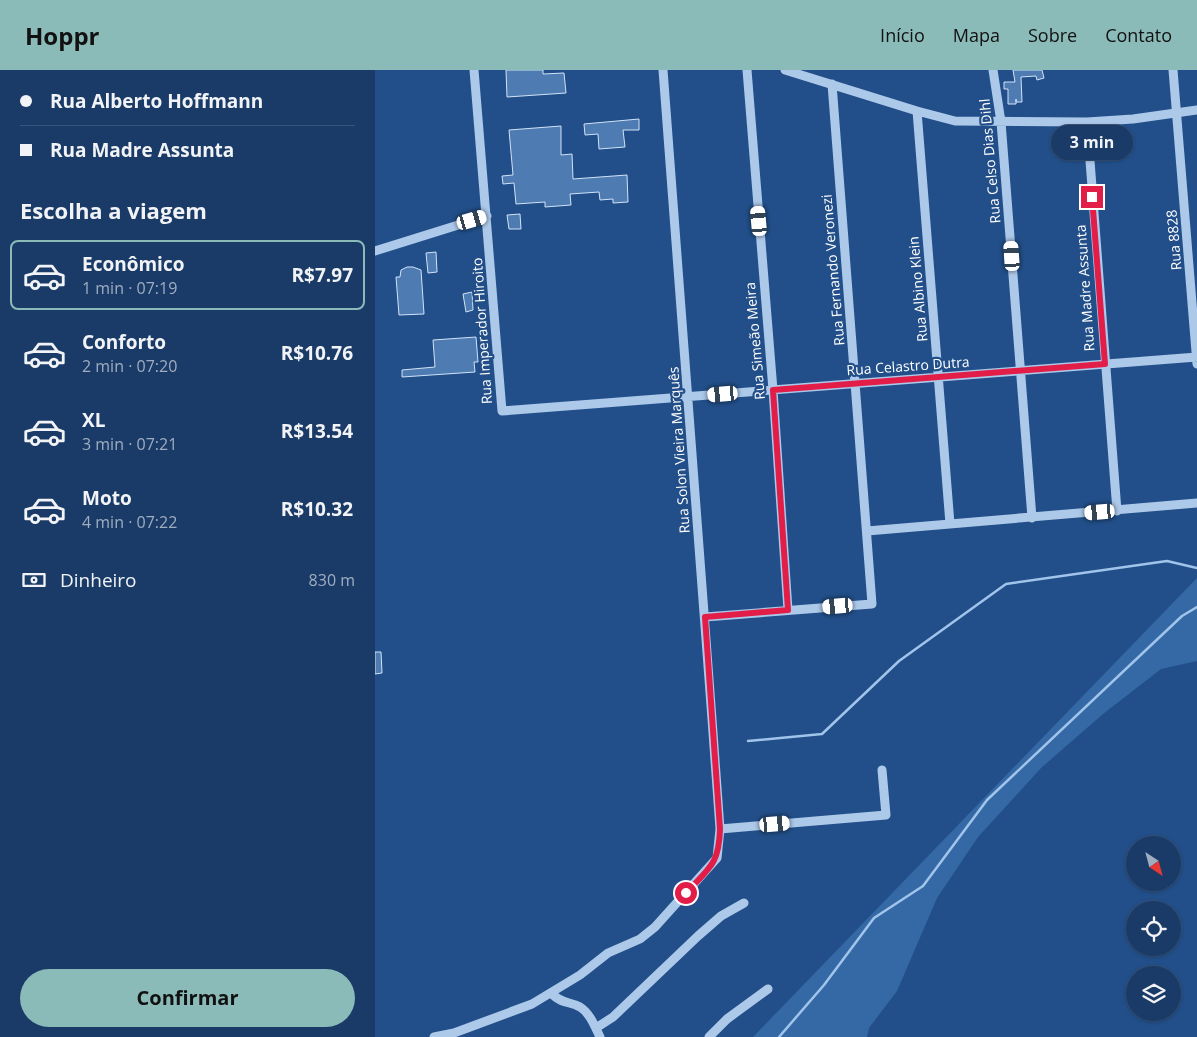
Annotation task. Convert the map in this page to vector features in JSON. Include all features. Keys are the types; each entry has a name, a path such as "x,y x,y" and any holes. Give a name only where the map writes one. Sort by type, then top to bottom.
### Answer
{"street":[{"name":"Rua Imperador Hiroito","path":"474,70 502,411"},
{"name":"Rua Solon Vieira Marquês","path":"434,1037 454,1033 532,1004 552,994 580,975 601,957 640,939 655,927 717,858 720,829 689,396 663,70"},
{"name":"Rua Simeão Meira","path":"747,70 773,390 788,610"},
{"path":"785,70 955,121 1087,122 1177,114 1197,110"},
{"name":"Rua Celso Dias Dihl","path":"993,70 1001,122 1032,518"},
{"name":"Rua 8828","path":"1173,70 1197,364"},
{"name":"Rua Fernando Veronezi","path":"788,610 872,604 832,84"},
{"name":"Rua Albino Klein","path":"917,111 950,524"},
{"name":"Rua Madre Assunta","path":"1087,122 1117,511"},
{"path":"375,251 487,216"},
{"name":"Rua Celastro Dutra","path":"502,411 1197,357"},
{"path":"867,531 1197,503"},
{"path":"705,617 788,610"},
{"path":"720,829 886,815 882,770"},
{"path":"552,994 559,1001 580,1007 587,1014 598,1033 721,916 744,903"},
{"path":"709,1037 727,1019 768,989"}],"shaded area":[{"path":"1197,578 1197,661 1161,669 1103,714 1041,768 978,837 937,898 897,991 869,1028 867,1037 753,1037"}],"building":[{"path":"506,70 543,70 543,74 564,73 566,93 507,97"},
{"path":"1013,70 1042,70 1044,78 1037,80 1036,76 1021,77 1022,102 1008,104 1008,89 1004,89 1004,82 1015,82"},
{"path":"639,119 639,130 623,130 625,147 599,149 598,134 585,135 584,124"},
{"path":"561,126 561,155 572,154 573,179 627,175 628,202 613,203 613,199 600,200 599,192 570,194 571,205 545,207 545,202 516,204 514,183 503,184 502,176 513,175 509,130"},
{"path":"520,214 521,229 509,229 507,215"},
{"path":"436,252 437,272 428,273 426,253"},
{"path":"407,267 421,270 424,314 399,315 396,277 400,277 401,270"},
{"path":"472,292 473,310 466,312 463,294"},
{"path":"476,337 478,362 474,362 475,372 402,377 402,370 435,367 433,340"},
{"path":"375,652 381,652 382,673 375,674"}],"waterway":[{"path":"748,741 822,734 899,661 1006,584 1167,561 1197,568"},
{"path":"779,1037 824,985 874,918 923,886 987,800 1182,616 1197,607"}],"route":[{"path":"686,893 717,858 719,846 720,829 705,617 788,610 773,390 1105,364 1092,197"}]}
